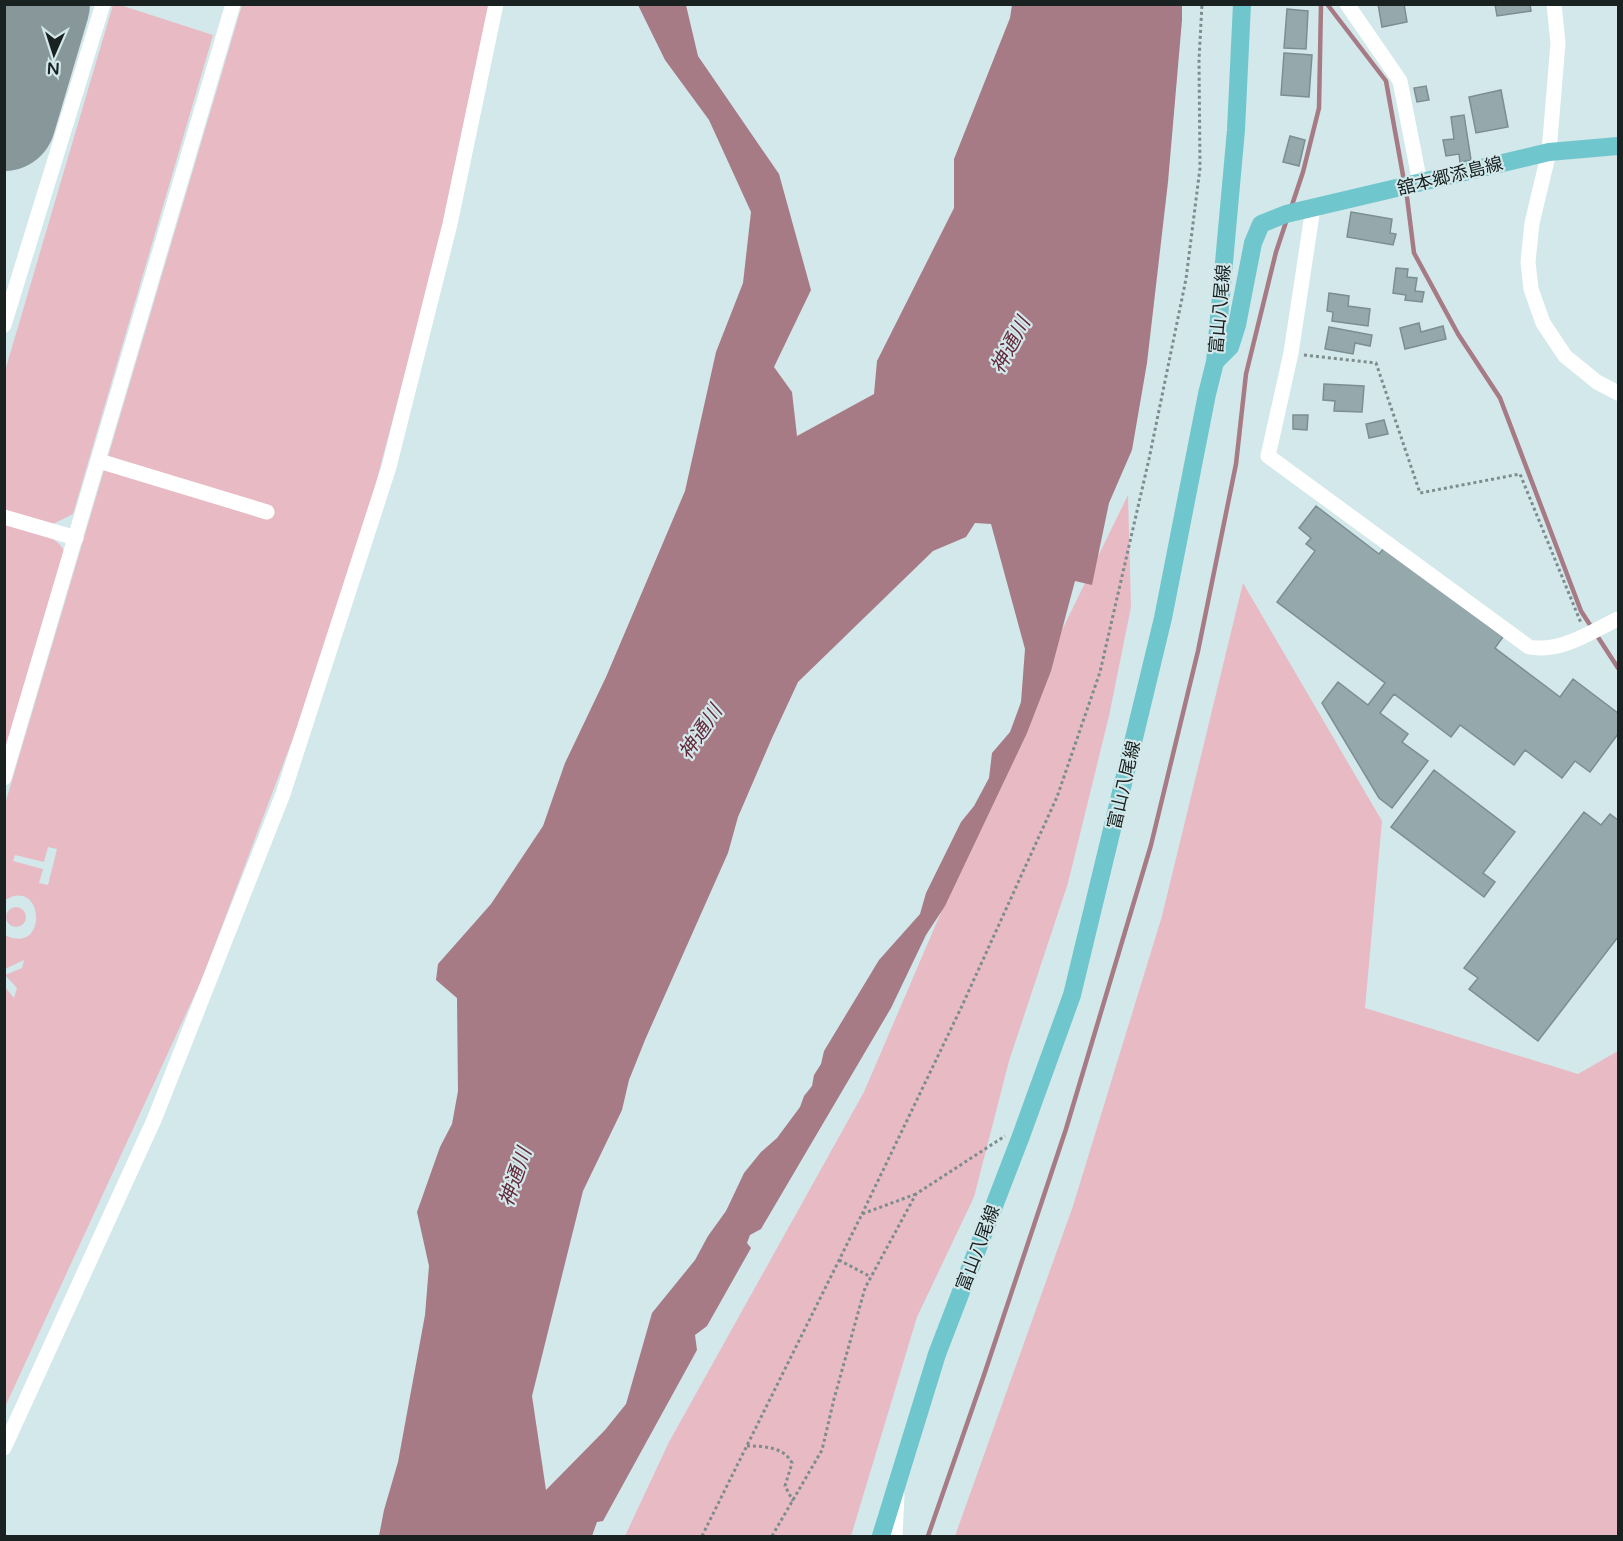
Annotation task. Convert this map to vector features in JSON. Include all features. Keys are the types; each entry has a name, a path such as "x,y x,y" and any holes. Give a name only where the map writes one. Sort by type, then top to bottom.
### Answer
{"main road":[{"name":"富山八尾線","path":"881,1536 937,1354 1021,1136 1075,984 1163,618 1215,362 1236,130 1242,4"},
{"name":"舘本郷添島線","path":"1215,362 1230,347 1237,325 1253,243 1261,224 1296,212 1549,152 1618,146"}],"street":[{"path":"4,326 103,4"},
{"path":"4,778 233,4"},
{"path":"4,1448 154,1120 283,794 389,467 450,224 496,4"},
{"path":"1347,4 1401,81 1420,183"},
{"path":"1554,4 1558,43 1549,152 1532,223 1528,262 1531,289 1543,323 1564,356 1597,382 1618,393"},
{"path":"1296,212 1291,353 1269,456 1529,647 1543,650 1559,647 1618,619"},
{"path":"99,461 267,512"},
{"path":"4,517 76,538"},
{"path":"895,1536 897,1487"}],"path":[{"path":"702,1536 962,1008 1057,797 1100,672 1149,459 1186,279 1200,168 1202,4"},
{"path":"1291,353 1376,363 1420,493 1520,474 1586,634"},
{"path":"862,1214 916,1194 1002,1136 1021,1136"},
{"path":"772,1536 822,1450 865,1288 916,1194"},
{"path":"839,1260 871,1277"},
{"path":"747,1446 769,1447 789,1457 792,1463 784,1486 793,1501"}],"shaded area":[{"path":"113,5 120,5 213,35 73,514 49,526 5,511 5,371"},
{"path":"242,5 491,5 438,248 373,494 310,693 202,979 5,1407 4,986 14,998 17,988 5,975 22,968 24,960 5,969 5,935 19,939 29,935 36,917 34,906 28,898 18,896 5,900 5,804","holes":["48,847 57,849 48,885 39,883 43,869 13,861 15,855 44,862"]},
{"path":"1128,495 1131,607 1109,716 1068,883 1009,1061 974,1197 917,1317 851,1536 625,1536 669,1442 864,1092 1063,628"},
{"path":"5,524 46,535 54,539 64,551 5,750"},
{"path":"1243,583 1382,821 1365,1008 1578,1074 1618,1051 1618,1536 955,1536 1073,1206 1162,916"},
{"path":"12,907 20,907 26,913 26,921 20,927 12,927 6,921 6,913"}],"water":[{"name":"神通川","path":"638,5 686,5 698,56 779,174 811,290 774,367 792,392 797,436 874,394 877,361 954,208 954,159 1010,18 1012,5 1182,5 1168,182 1147,363 1132,450 1109,503 1092,585 1075,581 1051,671 1027,733 945,906 926,935 891,1008 761,1229 750,1235 747,1243 751,1248 707,1326 695,1335 697,1350 603,1521 597,1522 592,1536 379,1536 398,1462 425,1315 429,1266 417,1212 440,1147 452,1124 458,1091 457,998 436,980 438,964 491,904 543,826 565,763 606,677 685,491 716,352 743,283 751,212 709,120 665,60","holes":["975,523 991,524 1025,649 1021,702 1010,732 992,753 989,778 974,806 961,822 926,893 920,914 879,960 824,1051 812,1086 804,1096 800,1107 777,1138 761,1152 744,1173 726,1211 708,1236 695,1260 652,1313 626,1404 605,1430 546,1490 532,1396 583,1191 622,1110 629,1080 645,1040 728,853 738,817 772,738 798,682 933,551 966,537"]}],"building":[{"path":"1378,4 1404,4 1407,22 1382,27"},
{"path":"1495,4 1530,4 1531,11 1497,16"},
{"path":"1287,9 1308,11 1306,49 1284,48"},
{"path":"1284,53 1312,55 1309,97 1281,95"},
{"path":"1426,86 1429,100 1417,102 1414,88"},
{"path":"1501,90 1508,127 1476,133 1469,97"},
{"path":"1464,115 1471,160 1460,162 1459,154 1446,156 1443,140 1454,139 1451,117"},
{"path":"1290,136 1305,140 1299,166 1283,162"},
{"path":"1351,212 1392,219 1390,233 1396,234 1393,245 1347,237"},
{"path":"1396,268 1408,269 1407,277 1417,278 1415,291 1424,292 1422,302 1405,300 1406,295 1393,293"},
{"path":"1329,293 1349,296 1348,306 1370,309 1368,326 1332,321 1333,312 1327,311"},
{"path":"1419,323 1421,332 1443,326 1446,339 1405,349 1400,328"},
{"path":"1329,327 1372,335 1370,346 1355,343 1353,354 1325,349"},
{"path":"1324,384 1364,386 1362,412 1334,411 1335,401 1323,400"},
{"path":"1293,415 1308,415 1307,430 1293,429"},
{"path":"1384,420 1388,434 1369,438 1366,424"},
{"path":"1316,506 1379,554 1384,548 1503,637 1495,648 1560,697 1573,679 1618,713 1618,734 1590,772 1575,761 1562,778 1525,750 1514,765 1460,725 1451,737 1394,694 1380,713 1408,734 1402,742 1428,761 1392,808 1379,798 1322,703 1338,682 1368,705 1385,683 1277,602 1315,551 1306,544 1311,538 1299,528"},
{"path":"1434,770 1515,832 1483,873 1495,882 1484,897 1391,827"},
{"path":"1584,812 1601,825 1610,814 1618,820 1618,937 1538,1041 1469,989 1478,978 1464,968"}],"waterway":[{"path":"1291,208 1303,172 1319,108 1321,4"},
{"path":"1327,4 1386,81 1404,181"},
{"path":"1406,189 1414,253 1458,334 1500,398 1581,611 1618,668"},
{"path":"928,1536 1066,1129 1151,845 1198,651 1236,464 1246,374 1276,252 1287,219"}],"taxiway":[{"path":"4,54 19,40 37,8"}],"runway":[{"path":"4,119 38,4"}]}
